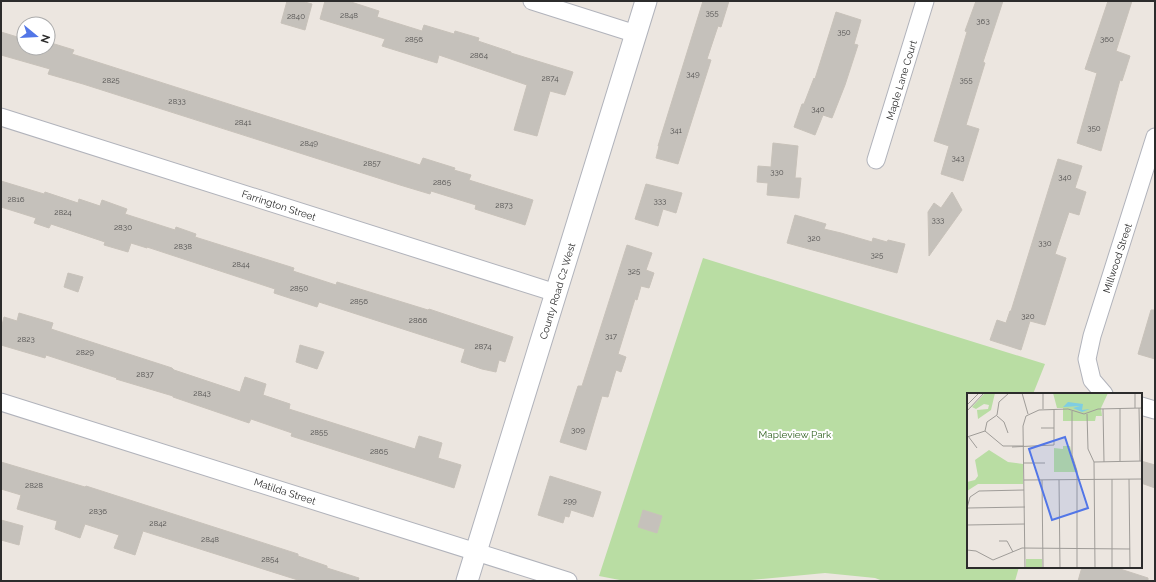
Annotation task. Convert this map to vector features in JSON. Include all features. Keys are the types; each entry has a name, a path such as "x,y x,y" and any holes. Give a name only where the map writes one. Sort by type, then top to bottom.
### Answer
{"street":[{"path":"532,1 636,34"},
{"name":"County Road C2 West","path":"467,581 646,1"},
{"name":"Maple Lane Court","path":"876,160 925,1"},
{"name":"Farrington Street","path":"1,117 556,293"},
{"name":"Millwood Street","path":"1103,393 1092,380 1087,359 1092,336 1155,137"},
{"name":"Matilda Street","path":"1,402 568,581"},
{"path":"1142,406 1155,410"}],"green space":[{"name":"Mapleview Park","path":"703,258 1045,364 1033,393 967,393 967,568 1019,568 1015,581 883,581 875,578 825,573 740,581 625,581 599,576"}],"building":[{"path":"287,1 301,1 312,4 305,30 281,23"},
{"path":"325,1 348,1 379,11 377,17 422,31 424,25 454,34 455,31 479,38 478,41 511,53 573,72 565,95 550,91 537,136 514,130 527,85 439,55 437,63 382,46 385,39 320,19"},
{"path":"703,1 729,1 721,27 718,26 707,59 711,60 678,164 656,158 658,146"},
{"path":"976,1 1003,1 983,62 985,63 966,125 979,129 963,181 941,174 949,146 934,141 967,32 965,31"},
{"path":"1108,1 1132,1 1116,51 1130,56 1122,81 1120,80 1101,151 1077,143 1097,73 1085,69"},
{"path":"836,12 861,20 854,44 858,45 832,118 823,115 815,135 794,127 802,104 804,104 814,78 815,79"},
{"path":"1,32 16,37 16,56 56,56 56,44 74,50 72,54 420,165 423,158 455,168 454,170 471,175 469,180 533,200 525,225 475,209 476,205 431,191 430,194 400,185 48,74 50,69 1,55"},
{"path":"773,143 798,146 795,178 801,178 799,198 767,195 768,183 757,182 758,166 771,167"},
{"path":"1058,159 1082,166 1075,188 1086,192 1079,215 1069,212 1055,254 1066,258 1045,325 1030,321 1021,350 990,340 997,320 1006,323 1011,311"},
{"path":"1,181 44,194 45,192 78,203 79,199 100,206 102,200 127,209 125,214 175,230 176,227 196,234 195,237 294,268 293,271 336,285 337,282 428,310 429,309 513,337 505,362 499,360 496,372 482,369 461,362 465,349 319,302 317,307 274,293 275,289 147,247 131,243 128,252 104,245 105,242 51,224 49,228 34,223 36,218 1,207"},
{"path":"646,184 682,193 676,213 663,209 658,226 635,219"},
{"path":"952,192 962,210 929,256 928,212 934,203 941,208"},
{"path":"795,215 826,224 824,229 872,242 873,238 887,242 888,240 905,244 897,273 787,243"},
{"path":"627,245 652,253 646,270 654,273 649,288 641,286 637,300 635,299 618,354 626,357 621,372 616,370 608,397 602,396 586,450 560,442 578,386 582,386"},
{"path":"68,273 83,277 78,292 64,287"},
{"path":"1151,310 1155,310 1155,359 1138,354"},
{"path":"19,313 53,323 51,329 172,368 174,370 240,392 245,377 266,384 263,395 290,404 289,409 415,449 419,436 442,443 438,458 461,465 454,488 291,436 292,433 251,419 249,423 173,396 116,379 117,378 46,355 45,358 1,345 1,329 4,317 17,321"},
{"path":"300,345 324,352 317,369 296,362"},
{"path":"1142,461 1155,465 1155,488 1142,483"},
{"path":"1,462 85,487 86,486 298,554 298,556 327,566 327,568 359,578 358,581 301,581 143,531 135,555 114,548 119,535 85,524 80,538 55,529 57,521 17,509 21,495 1,489"},
{"path":"550,476 601,492 593,517 571,510 569,517 565,516 563,523 538,515"},
{"path":"643,510 662,516 657,533 638,527"},
{"path":"1,520 23,526 19,545 1,540"},
{"path":"1082,568 1117,568 1148,578 1148,581 1078,581"}]}
